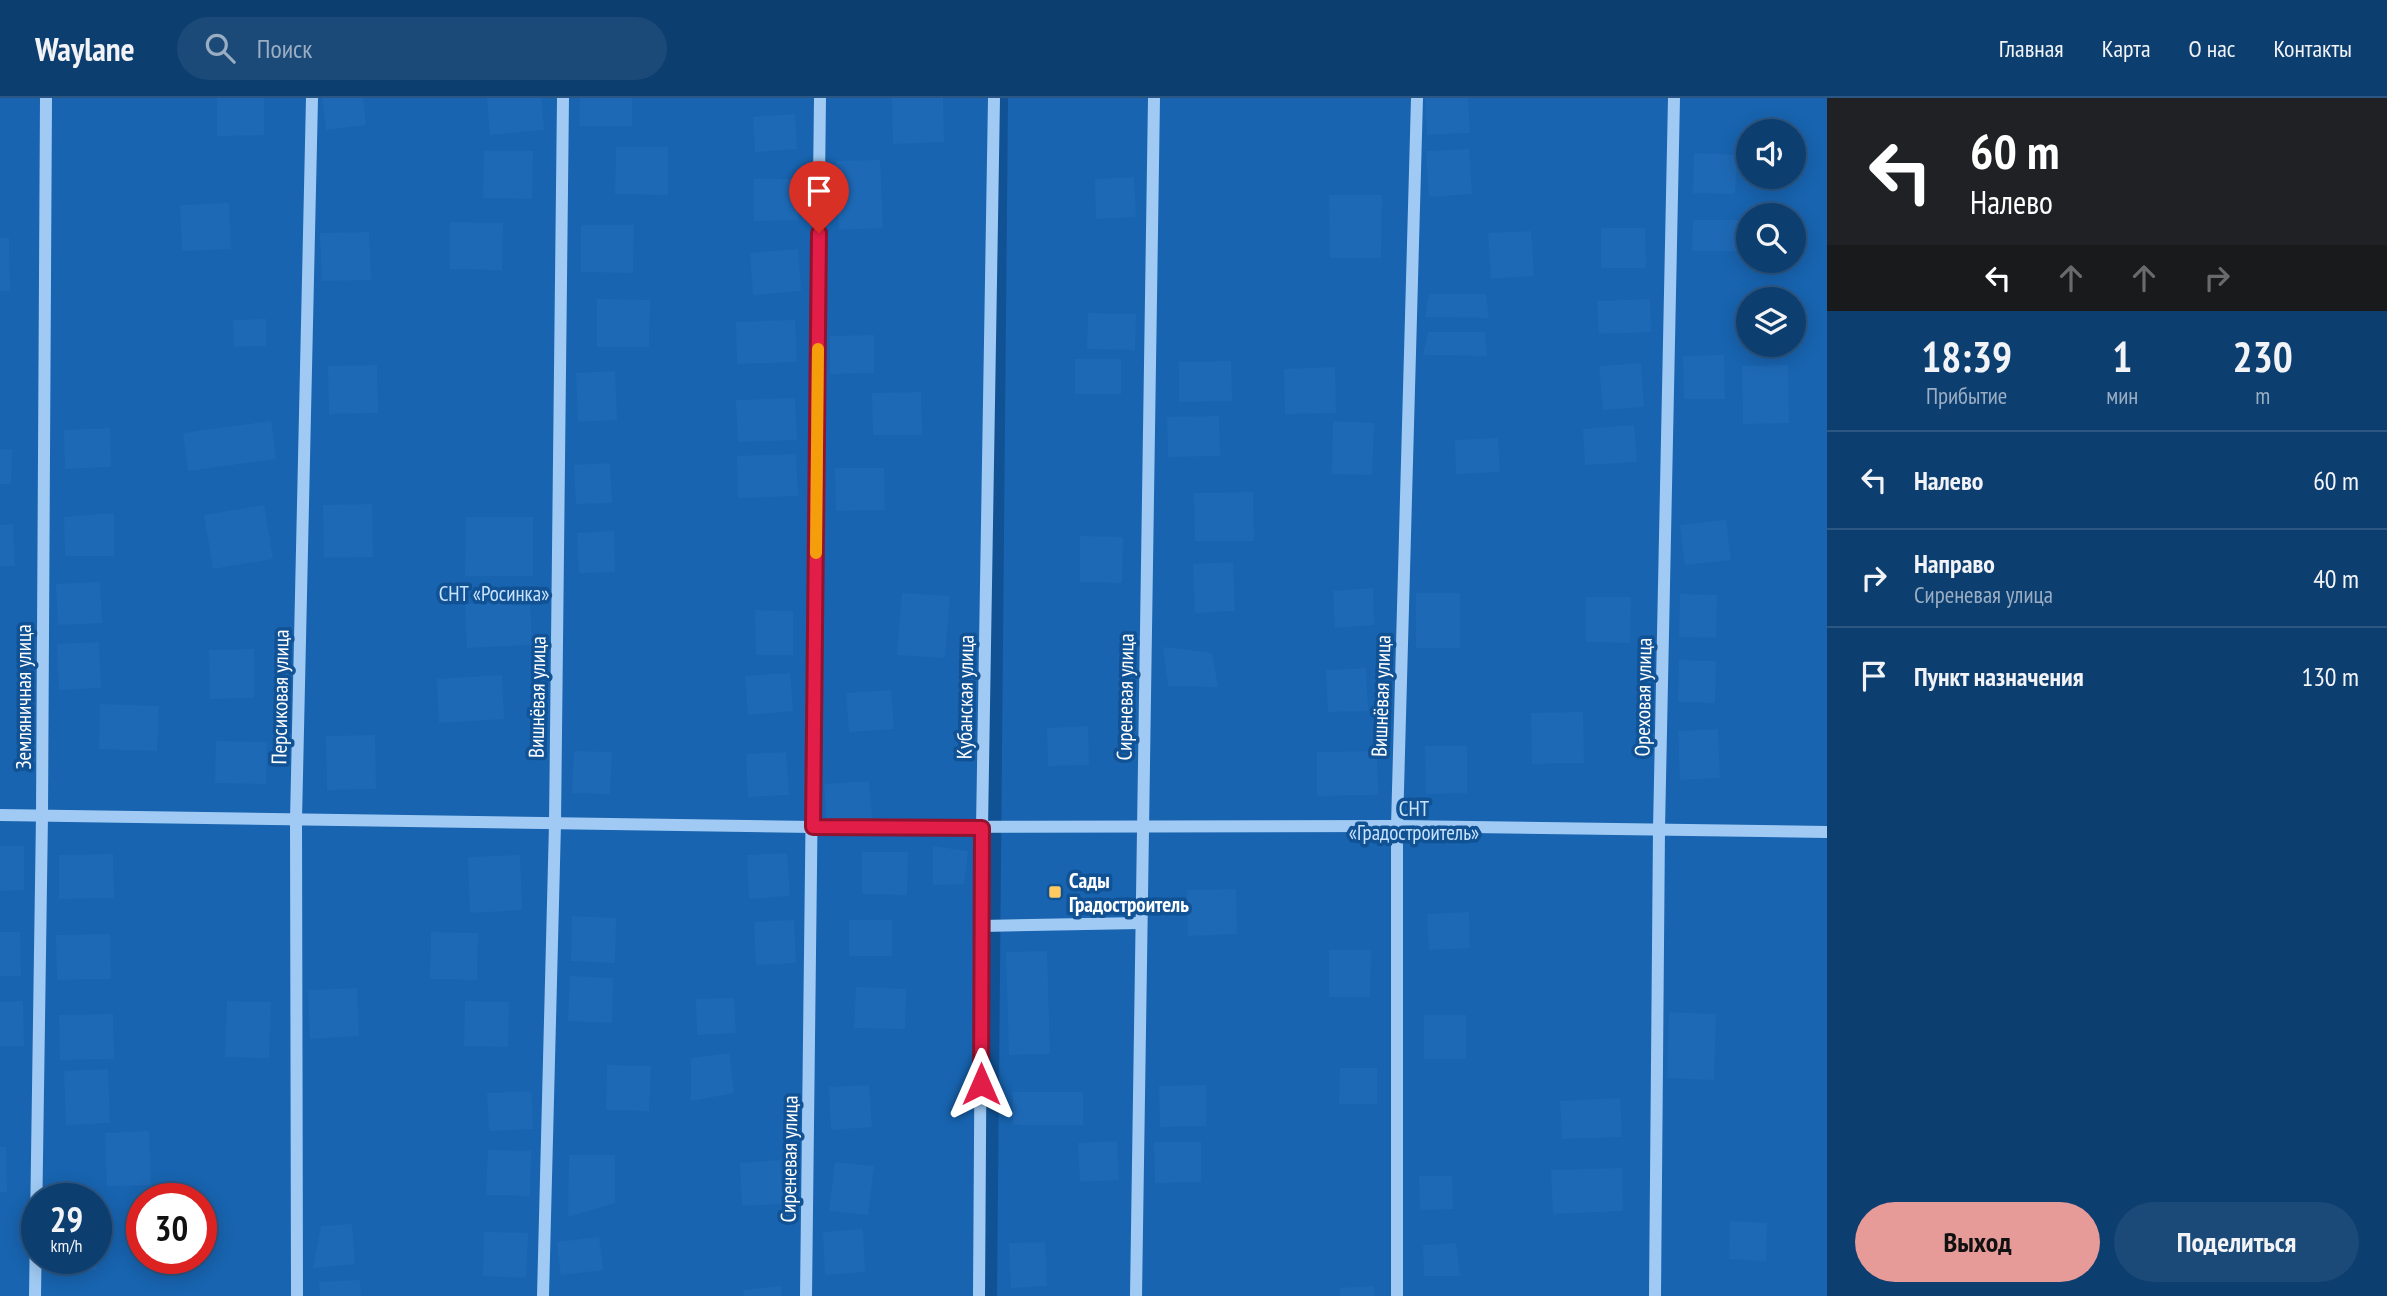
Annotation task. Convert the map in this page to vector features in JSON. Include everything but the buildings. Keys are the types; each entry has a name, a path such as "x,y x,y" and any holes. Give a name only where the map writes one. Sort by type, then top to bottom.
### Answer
{"street":[{"name":"Земляничная улица","path":"35,1296 42,815 47,98"},
{"name":"Персиковая улица","path":"297,1296 296,820 312,98"},
{"name":"Вишнёвая улица","path":"543,1296 555,824 563,98"},
{"name":"Сиреневая улица","path":"806,1296 820,98"},
{"name":"Кубанская улица","path":"979,1296 982,828 994,98"},
{"name":"Сиреневая улица","path":"1136,1296 1154,98"},
{"name":"Вишнёвая улица","path":"1397,1296 1397,826 1417,98"},
{"name":"Ореховая улица","path":"1655,1296 1659,829 1674,98"},
{"path":"0,815 813,827 1397,826 1827,832"},
{"path":"982,926 1141,923"}],"green space":[{"name":"СНТ «Росинка»","path":"0,98 994,98 979,1296 0,1296"},
{"name":"СНТ «Градостроитель»","path":"1008,98 1827,98 1827,1296 997,1296"}],"slow traffic":[{"path":"816,553 818,349"}],"place":[{"name":"Сады Градостроитель","path":"1055,892"}],"route":[{"path":"819,233 813,827 982,828 981,1084"}]}
